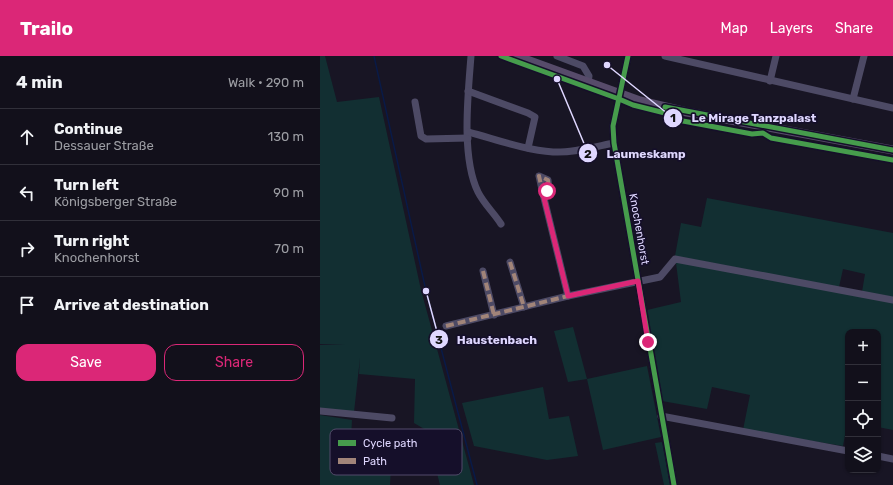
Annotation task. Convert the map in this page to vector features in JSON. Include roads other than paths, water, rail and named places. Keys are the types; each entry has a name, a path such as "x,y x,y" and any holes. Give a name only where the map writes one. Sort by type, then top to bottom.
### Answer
{"main road":[{"path":"516,56 640,101 687,112 893,150"}],"street":[{"path":"471,56 468,91 467,152 478,191 501,224"},
{"path":"557,56 583,66 589,76 588,83"},
{"name":"Knochenhorst","path":"628,56 613,126 614,143 674,485"},
{"path":"666,56 690,59 770,81 893,108"},
{"path":"770,81 776,56"},
{"path":"853,99 864,56"},
{"path":"468,91 535,117 528,148"},
{"path":"415,102 421,136 426,139 468,135 553,152 571,152 614,143"},
{"path":"543,194 568,296"},
{"name":"Knochenhorst","path":"638,281 660,277 675,259 893,300"},
{"path":"510,262 524,307"},
{"path":"483,271 494,315"},
{"path":"446,326 568,296 638,281"},
{"path":"320,411 392,418"},
{"path":"661,416 845,450"},
{"path":"881,457 893,459"}],"waterway":[{"path":"374,56 426,291 477,485"}],"place":[{"name":"Le Mirage Tanzpalast","path":"607,65"},
{"name":"Laumeskamp","path":"557,79"},
{"name":"Haustenbach","path":"426,291"}]}
